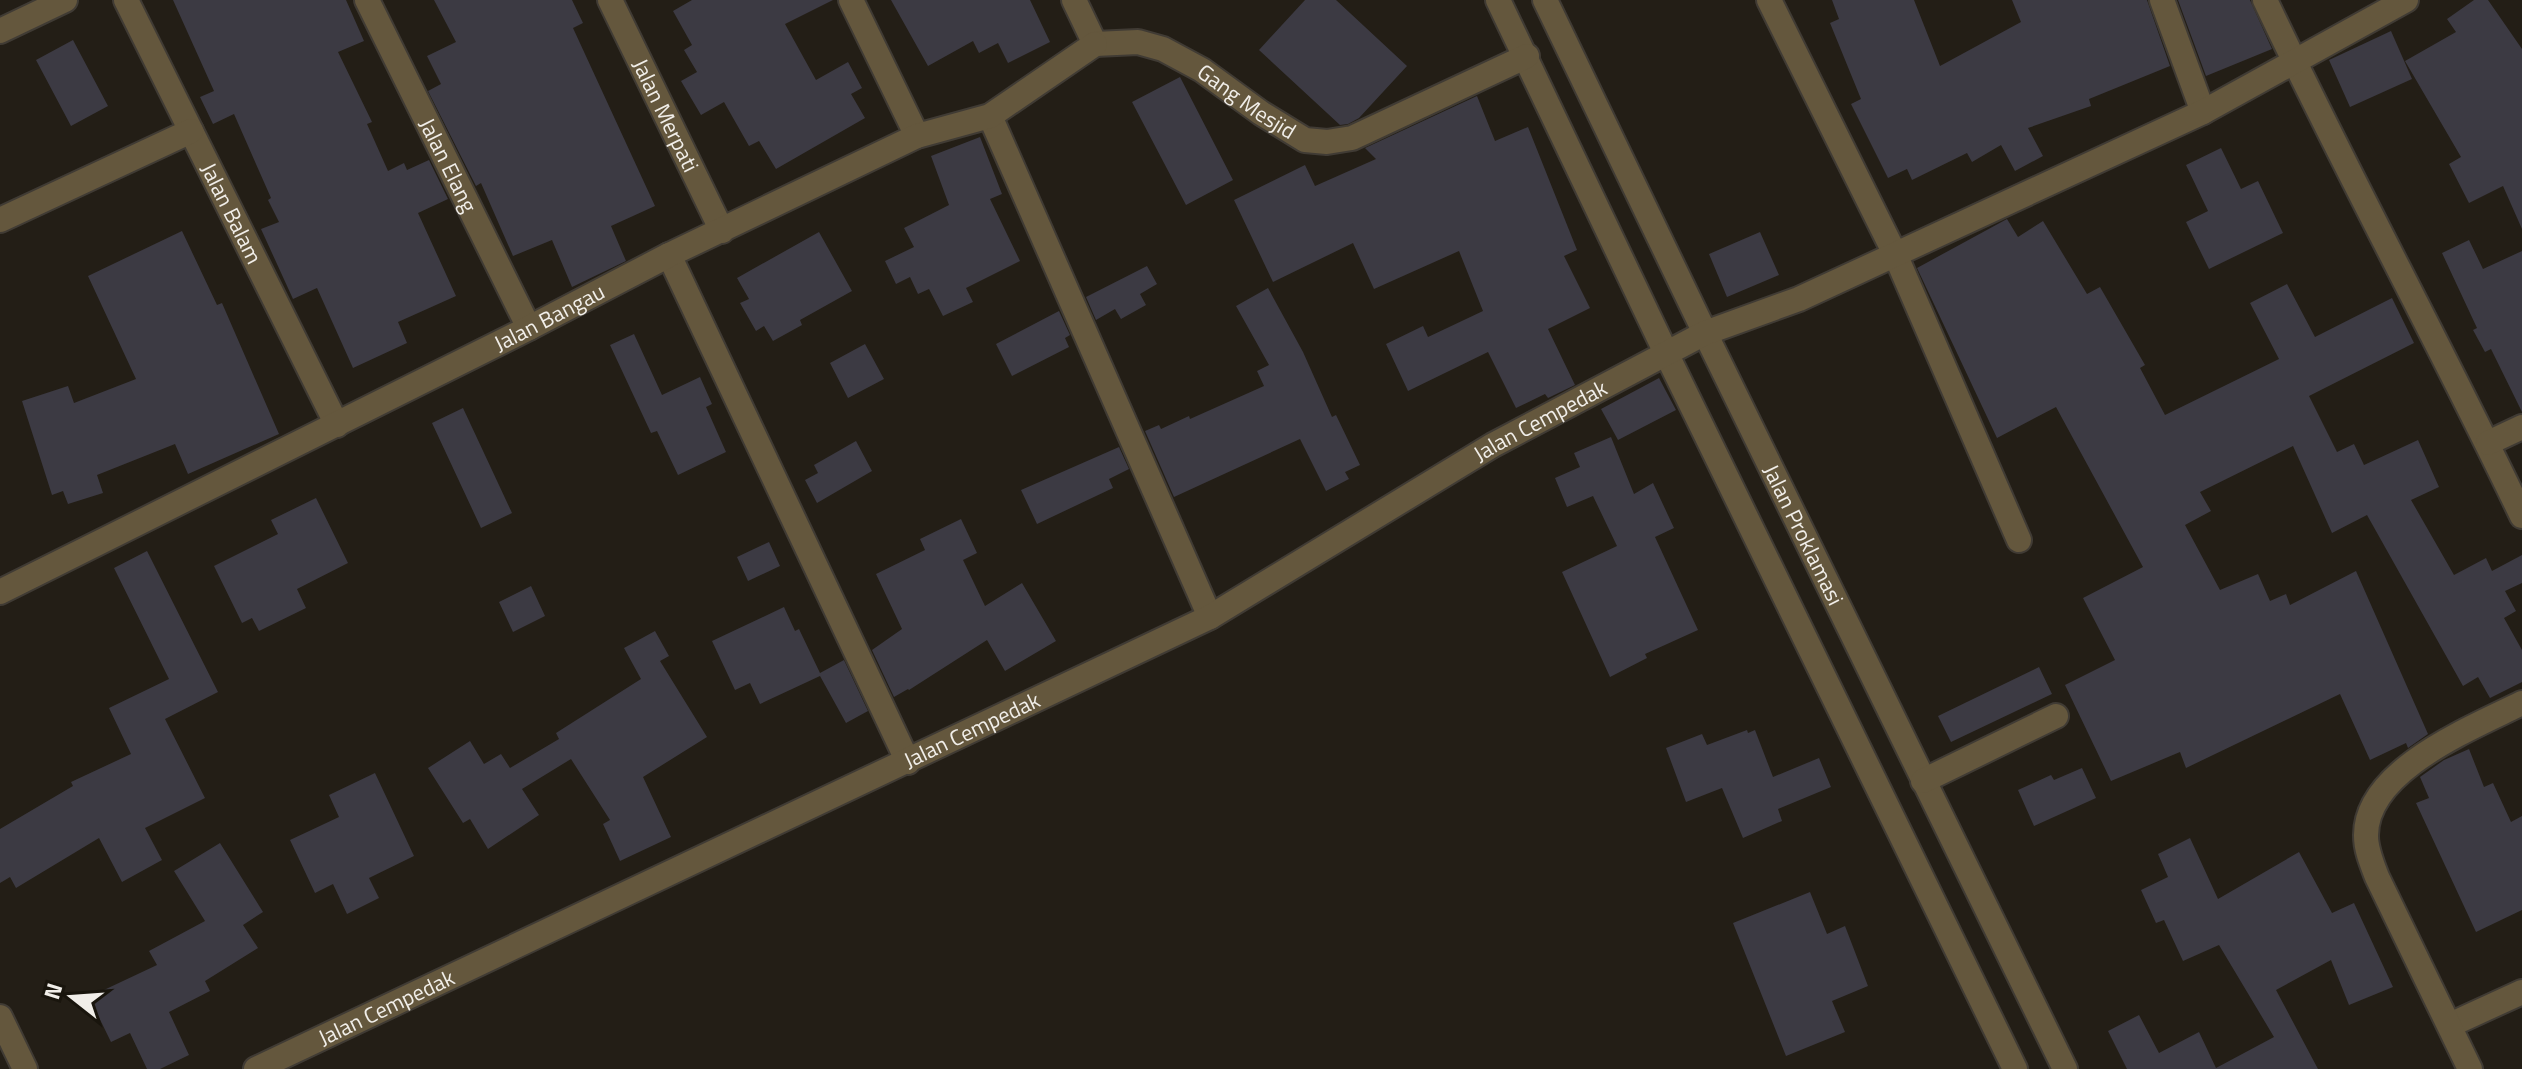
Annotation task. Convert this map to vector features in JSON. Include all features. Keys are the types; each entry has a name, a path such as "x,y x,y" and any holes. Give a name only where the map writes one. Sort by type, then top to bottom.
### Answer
{"street":[{"path":"0,31 65,0"},
{"name":"Jalan Balam","path":"126,0 337,425"},
{"name":"Jalan Elang","path":"367,0 529,328"},
{"name":"Jalan Merpati","path":"610,0 722,231"},
{"path":"851,0 917,136"},
{"path":"1074,0 1095,44"},
{"name":"Jalan Proklamasi","path":"1498,0 1667,355 2015,1069"},
{"name":"Jalan Proklamasi","path":"1545,0 2065,1069"},
{"path":"1769,0 1895,254 2019,540"},
{"path":"2162,0 2203,112"},
{"path":"2265,0 2522,516"},
{"name":"Jalan Cempedak","path":"256,1069 1210,617 1493,445 1705,333 1799,299 2203,112 2406,0"},
{"name":"Gang Mesjid","path":"1095,44 1138,42 1163,49 1202,70 1305,140 1327,142 1352,138 1527,59 1527,56"},
{"name":"Jalan Bangau","path":"0,592 337,425 669,255 917,136 990,116 1095,44"},
{"path":"990,116 1210,617"},
{"path":"0,220 191,131"},
{"path":"669,255 908,762"},
{"path":"2488,443 2522,427"},
{"path":"2470,1069 2377,877 2367,843 2368,817 2384,787 2415,761 2522,703"},
{"path":"1923,781 2056,716"},
{"path":"2450,1025 2522,992"},
{"path":"0,1017 25,1069"}],"building":[{"path":"173,0 346,0 364,41 338,52 372,122 367,124 388,171 404,163 407,170 429,160 448,199 418,213 456,296 398,322 407,343 353,368 317,288 293,299 261,229 279,222 268,200 271,198 234,114 213,124 200,97 214,91"},
{"path":"434,0 572,0 583,23 573,28 655,206 611,226 626,261 572,287 552,240 513,256 481,183 476,186 428,91 441,84 427,56 456,42"},
{"path":"692,0 833,0 785,24 816,80 848,62 862,88 851,94 865,118 776,169 759,141 749,146 724,102 701,115 681,81 697,72 684,50 692,45 673,11"},
{"path":"891,0 1030,0 1050,42 1008,63 998,43 979,53 973,41 928,66"},
{"path":"1305,0 1336,0 1407,66 1359,118 1348,124 1340,125 1259,50"},
{"path":"1832,0 1914,0 1940,66 2021,22 2012,0 2147,0 2170,66 2089,99 2091,106 2028,128 2043,156 2015,171 2001,145 1972,162 1967,153 1912,180 1907,169 1888,178 1851,104 1861,99 1830,23 1839,19"},
{"path":"2178,0 2250,0 2272,49 2206,76"},
{"path":"2474,0 2488,0 2522,49 2522,229 2503,186 2469,203 2449,164 2461,157 2405,61 2456,32 2447,19"},
{"path":"2391,31 2412,79 2350,107 2329,60"},
{"path":"73,40 108,106 71,126 36,60"},
{"path":"1180,77 1233,180 1186,205 1132,102"},
{"path":"1477,96 1495,141 1528,127 1577,250 1564,256 1590,308 1548,329 1575,385 1548,398 1545,394 1516,408 1488,352 1408,391 1386,344 1423,326 1428,337 1483,311 1459,251 1374,289 1353,243 1273,282 1234,200 1305,165 1315,186 1376,159 1365,148"},
{"path":"980,137 1002,194 990,199 1020,261 966,288 973,302 943,316 929,289 918,294 910,277 896,284 885,261 914,247 904,228 949,205 931,156"},
{"path":"2221,148 2241,189 2258,181 2283,233 2209,269 2186,222 2208,211 2186,165"},
{"path":"2007,219 2018,237 2043,221 2087,294 2100,287 2145,365 2140,368 2165,415 2279,359 2250,303 2287,284 2315,337 2392,298 2414,343 2309,396 2337,452 2354,444 2364,465 2418,440 2439,487 2411,500 2454,575 2486,558 2492,571 2522,555 2522,583 2505,591 2516,611 2504,618 2522,650 2522,682 2490,698 2478,677 2463,686 2367,515 2332,533 2293,446 2200,492 2211,511 2185,525 2220,590 2258,574 2270,601 2286,594 2290,605 2356,571 2428,734 2408,748 2406,743 2370,760 2340,694 2186,768 2180,752 2111,781 2065,685 2115,660 2083,598 2143,567 2056,407 1997,438 1917,268"},
{"path":"182,231 217,305 222,303 279,434 188,474 175,444 97,475 103,493 68,504 63,491 52,495 22,401 68,386 74,403 136,379 88,276"},
{"path":"819,232 852,291 800,320 802,325 773,341 764,326 756,331 740,303 749,299 737,278"},
{"path":"1760,232 1779,275 1727,297 1709,254"},
{"path":"2469,240 2483,269 2522,251 2522,412 2491,349 2485,352 2473,330 2477,328 2442,253"},
{"path":"1147,266 1157,284 1140,294 1146,305 1121,319 1115,309 1096,320 1086,297"},
{"path":"1268,288 1303,352 1332,417 1336,415 1360,465 1345,472 1349,479 1326,491 1300,439 1174,497 1145,431 1159,425 1161,429 1189,416 1190,419 1264,386 1257,371 1269,365 1236,306"},
{"path":"1059,311 1070,335 1065,338 1069,347 1012,376 996,344"},
{"path":"634,334 662,395 700,377 712,404 706,407 726,452 678,475 657,431 651,433 610,345"},
{"path":"865,344 884,379 848,398 830,363"},
{"path":"1659,378 1676,410 1618,440 1601,409"},
{"path":"463,408 512,513 481,528 432,423"},
{"path":"1611,437 1634,494 1653,483 1674,528 1655,537 1698,630 1645,654 1647,658 1610,677 1562,572 1617,546 1593,496 1567,507 1555,478 1580,467 1574,453"},
{"path":"856,441 872,471 817,503 805,480 818,473 814,465"},
{"path":"1119,447 1129,469 1109,479 1113,488 1037,524 1021,490"},
{"path":"316,498 348,563 297,589 306,608 259,631 252,618 242,623 214,566 278,534 271,520"},
{"path":"961,519 977,553 963,560 985,606 1022,583 1056,641 1005,671 987,640 894,697 872,650 902,629 876,574 925,550 920,539"},
{"path":"769,542 780,566 748,581 737,557"},
{"path":"147,551 218,692 165,719 205,798 145,828 162,860 122,882 99,838 16,888 10,877 0,883 0,829 73,786 71,782 131,754 109,708 169,679 114,568"},
{"path":"531,586 545,616 513,632 499,602"},
{"path":"784,607 795,631 799,629 820,673 844,660 868,711 846,723 820,676 760,704 750,683 735,690 712,641"},
{"path":"655,631 669,656 660,661 707,737 643,777 671,837 620,861 603,824 610,820 571,759 522,789 539,815 488,849 470,819 463,823 428,768 470,741 484,764 501,754 510,768 559,739 556,733 641,679 624,648"},
{"path":"2039,667 2052,694 1951,742 1938,716"},
{"path":"1747,730 1748,733 1755,730 1773,777 1819,758 1831,787 1778,809 1782,821 1743,838 1722,788 1686,802 1666,748 1702,734 1707,745"},
{"path":"2469,749 2484,787 2493,783 2511,822 2522,816 2522,910 2476,932 2416,803 2429,798 2420,777 2444,760"},
{"path":"2082,768 2096,798 2034,826 2018,790 2051,775 2054,780"},
{"path":"375,773 414,856 369,878 379,898 347,914 333,884 315,893 290,840 339,817 329,795"},
{"path":"2190,838 2218,899 2299,852 2332,913 2354,903 2393,987 2349,1005 2331,960 2276,990 2318,1069 2127,1069 2108,1031 2139,1015 2159,1053 2199,1032 2216,1068 2274,1037 2219,945 2183,961 2164,920 2156,923 2141,890 2168,877 2158,854"},
{"path":"220,843 263,912 243,925 258,948 205,981 210,991 169,1012 189,1055 160,1069 147,1069 130,1033 111,1042 89,997 157,965 149,951 205,921 174,871"},
{"path":"1810,892 1827,934 1845,926 1868,986 1832,1001 1845,1032 1786,1056 1733,923"}]}
